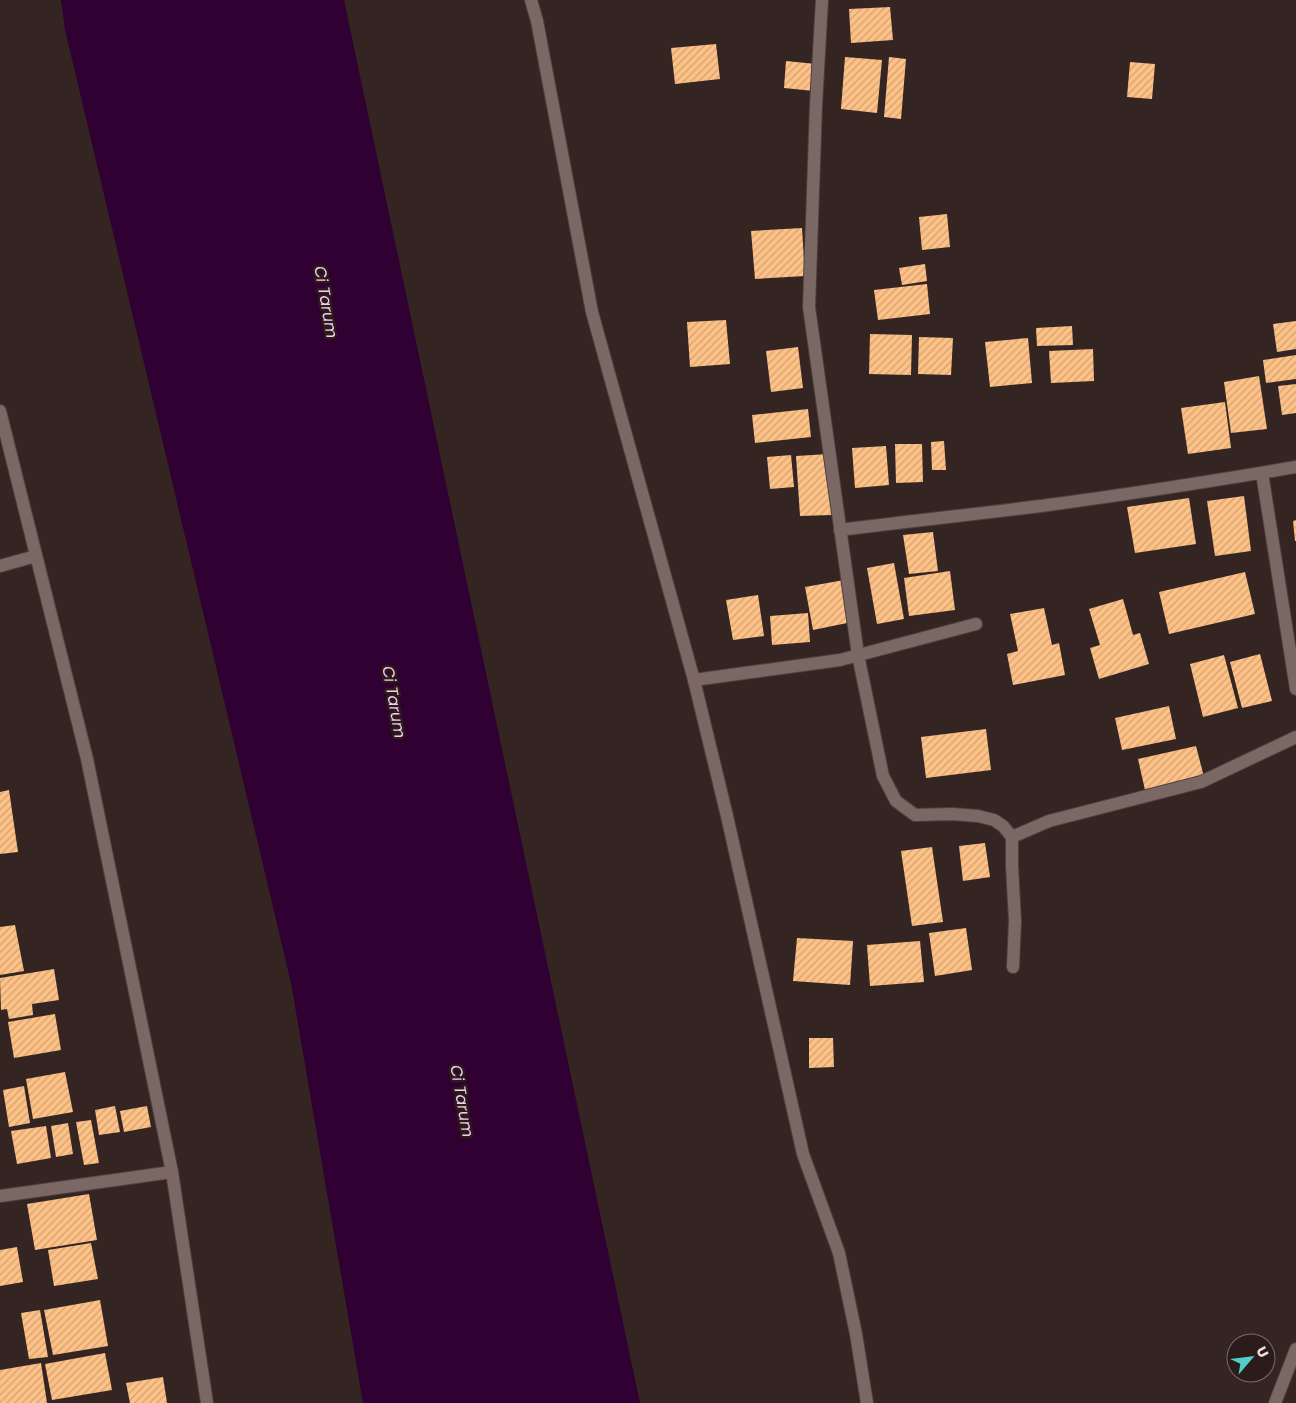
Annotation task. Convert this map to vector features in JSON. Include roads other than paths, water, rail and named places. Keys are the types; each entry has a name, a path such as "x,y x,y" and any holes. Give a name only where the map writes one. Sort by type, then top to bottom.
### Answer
{"street":[{"path":"531,0 537,21 592,312 694,680 727,816 803,1154 839,1253 856,1334 866,1403"},
{"path":"822,0 816,106 809,307 858,656 883,776 896,801 916,815 952,814 978,816 994,820 1003,826 1012,837 1015,921 1013,967"},
{"path":"0,410 87,759 172,1172 207,1403"},
{"path":"840,530 1201,484 1296,467"},
{"path":"1262,473 1296,689"},
{"path":"0,566 36,556"},
{"path":"694,680 840,660 976,624"},
{"path":"1012,837 1049,821 1201,782 1296,737"},
{"path":"0,1196 172,1172"},
{"path":"1275,1403 1296,1349"}],"water":[{"name":"Ci Tarum","path":"61,0 344,0 640,1403 363,1403 291,983 65,30"}]}
